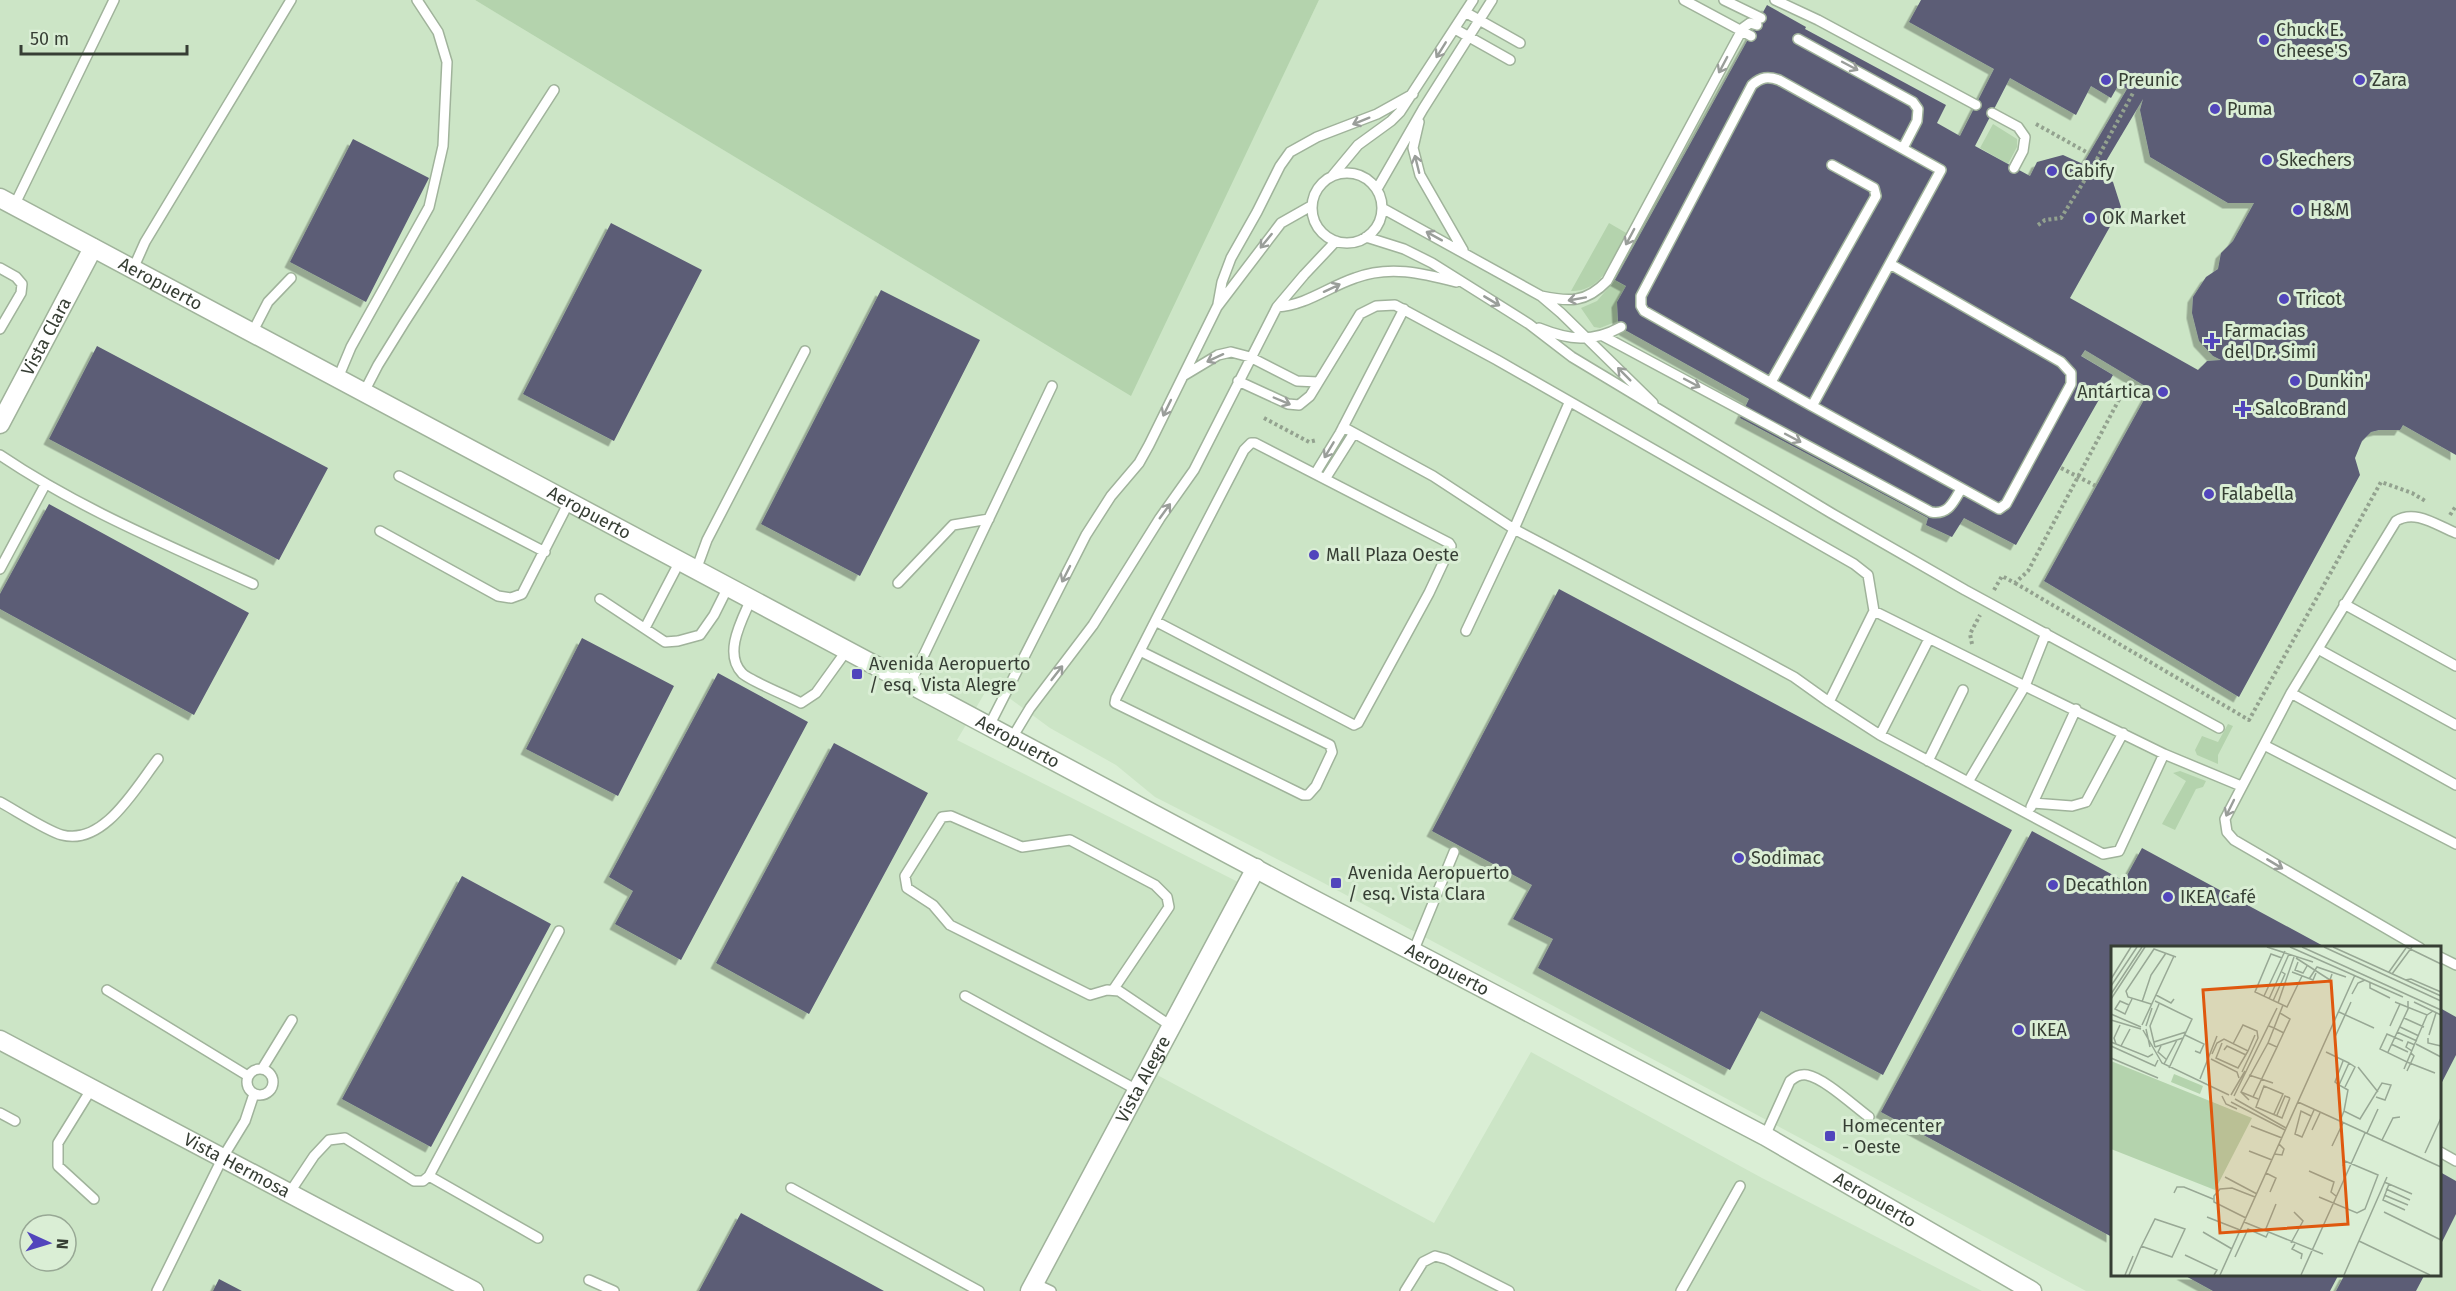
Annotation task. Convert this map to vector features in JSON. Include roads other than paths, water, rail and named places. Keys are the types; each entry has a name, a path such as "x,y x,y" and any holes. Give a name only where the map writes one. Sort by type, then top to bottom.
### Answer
{"street":[{"name":"Aeropuerto","path":"7,202 1413,952 1765,1136 2032,1291"},
{"name":"Vista Clara","path":"0,424 93,248"},
{"name":"Vista Alegre","path":"1032,1287 1256,868"},
{"name":"Vista Hermosa","path":"0,1040 474,1291"}],"lane":[{"path":"7,202 114,0"},
{"path":"133,269 146,242 291,0"},
{"path":"338,378 351,347 429,207 442,146 447,62 438,32 417,0"},
{"path":"1333,175 1353,173 1370,181 1377,189 1382,208 1377,225 1366,237 1356,242 1336,241 1320,231 1312,214 1313,198 1320,184 1333,175 1358,145 1391,121 1413,94 1473,0"},
{"path":"1377,189 1423,109 1492,0"},
{"path":"1684,0 1751,36"},
{"path":"1541,296 1558,300 1578,299 1593,294 1607,281 1743,28 1750,23 1759,22 1724,0"},
{"path":"1775,0 1818,20 1976,105"},
{"path":"1465,12 1520,43"},
{"path":"1455,29 1510,60"},
{"path":"1798,39 1913,102 1918,109 1917,121 1904,148"},
{"path":"1812,406 1941,170 1779,80 1766,77 1752,85 1641,296 1640,302 1644,311 1812,406 1999,509 2006,504 2070,384 2071,373 2061,362 1890,264"},
{"path":"364,392 378,364 554,90"},
{"path":"1217,307 1222,282 1231,258 1280,166 1290,152 1317,137 1377,114 1413,94"},
{"path":"1423,109 1413,148 1420,175 1464,252"},
{"path":"1992,113 2018,128 2025,137 2023,151 2014,168"},
{"path":"1772,382 1876,195 1874,188 1832,165"},
{"path":"989,726 1086,535 1111,496 1139,463 1217,307 1281,223 1311,206"},
{"path":"1382,208 1541,296 1589,339 1666,415"},
{"path":"1366,237 1404,249 1431,263 1529,324 1572,357 1859,529 1987,602 2219,728"},
{"path":"1012,738 1030,708 1093,625 1160,518 1194,470 1277,307 1336,241"},
{"path":"0,268 16,277 22,284 21,293 0,329"},
{"path":"1277,307 1302,303 1355,278 1377,272 1408,271 1464,284"},
{"path":"252,333 268,302 291,278"},
{"path":"1238,381 1293,405 1304,402 1360,314 1376,306 1395,305 1404,309 1854,564 1868,576 1874,611 1829,702"},
{"path":"1315,474 1343,427 1404,309"},
{"path":"1529,324 1563,337 1589,339 1603,336 1621,327"},
{"path":"1603,336 1931,512 1942,513 1948,510 1961,489"},
{"path":"645,628 707,540 805,351"},
{"path":"1183,376 1218,355 1231,352 1250,357 1297,381 1318,382"},
{"path":"910,684 1052,386"},
{"path":"1466,632 1569,403"},
{"path":"1343,427 1433,476 1514,529 1794,677 1880,735 2103,854 2119,851 2164,754"},
{"path":"1325,479 1354,433"},
{"path":"1140,651 1330,745 1332,752 1308,795 1115,703 1140,651 1248,445 1255,443 1449,543 1450,546 1429,593 1356,725 1157,622"},
{"path":"0,455 45,485 87,508 254,584"},
{"path":"399,476 545,552"},
{"path":"0,569 45,485"},
{"path":"380,531 498,596 511,598 522,594 569,502"},
{"path":"2417,946 2230,836 2225,819 2291,693 2396,521 2404,516 2413,515 2456,533"},
{"path":"898,583 953,525 988,519"},
{"path":"600,599 664,642 688,640 700,635 714,615 728,587"},
{"path":"751,599 737,632 733,654 742,673 801,703 816,693 847,650"},
{"path":"2344,604 2456,666"},
{"path":"1874,611 2164,754 2241,786"},
{"path":"1968,782 2025,686 2046,633"},
{"path":"1880,735 1929,639"},
{"path":"2318,649 2456,725"},
{"path":"1928,761 1963,690"},
{"path":"2291,693 2456,785"},
{"path":"2028,815 2076,709"},
{"path":"2033,803 2072,806 2086,802 2123,733"},
{"path":"2264,745 2456,844"},
{"path":"0,802 62,835 87,835 111,819 158,759"},
{"path":"1113,990 1169,907 1167,897 1155,885 1070,840 1022,847 951,816 942,817 905,876 907,888 933,905 950,925 1090,995 1113,990 1171,1026"},
{"path":"1413,952 1454,852"},
{"path":"290,1192 314,1156 329,1140 345,1138 414,1181 423,1181 429,1176 559,931"},
{"path":"2441,958 2456,966"},
{"path":"107,990 248,1076"},
{"path":"966,996 1137,1090"},
{"path":"262,1069 292,1020"},
{"path":"262,1069 269,1073 272,1087 268,1093 254,1094 247,1086 248,1076 262,1069"},
{"path":"1765,1136 1790,1081 1797,1076 1808,1075 1822,1082 1869,1117"},
{"path":"92,1088 58,1143 57,1156 58,1166 94,1199"},
{"path":"157,1291 223,1157 245,1121 254,1094"},
{"path":"0,1113 15,1121"},
{"path":"2441,1153 2456,1161"},
{"path":"429,1176 538,1238"},
{"path":"1682,1291 1740,1186"},
{"path":"791,1188 979,1291"},
{"path":"1406,1291 1423,1262 1435,1256 1446,1259 1509,1291"},
{"path":"589,1280 614,1291"},
{"path":"1032,1287 1051,1291"}],"place":[{"name":"Chuck E. Cheese'S","path":"2264,40"},
{"name":"Preunic","path":"2106,80"},
{"name":"Zara","path":"2360,80"},
{"name":"Puma","path":"2215,109"},
{"name":"Skechers","path":"2267,160"},
{"name":"Cabify","path":"2052,171"},
{"name":"H&M","path":"2298,210"},
{"name":"OK Market","path":"2090,218"},
{"name":"Tricot","path":"2284,299"},
{"name":"Farmacias del Dr. Simi","path":"2212,341"},
{"name":"Dunkin'","path":"2295,381"},
{"name":"Antártica","path":"2163,392"},
{"name":"SalcoBrand","path":"2243,409"},
{"name":"Falabella","path":"2209,494"},
{"name":"Mall Plaza Oeste","path":"1314,555"},
{"name":"Avenida Aeropuerto / esq. Vista Alegre","path":"857,674"},
{"name":"Sodimac","path":"1739,858"},
{"name":"Avenida Aeropuerto / esq. Vista Clara","path":"1336,883"},
{"name":"Decathlon","path":"2053,885"},
{"name":"IKEA Café","path":"2168,897"},
{"name":"IKEA","path":"2019,1030"},
{"name":"Homecenter - Oeste","path":"1830,1136"}]}
